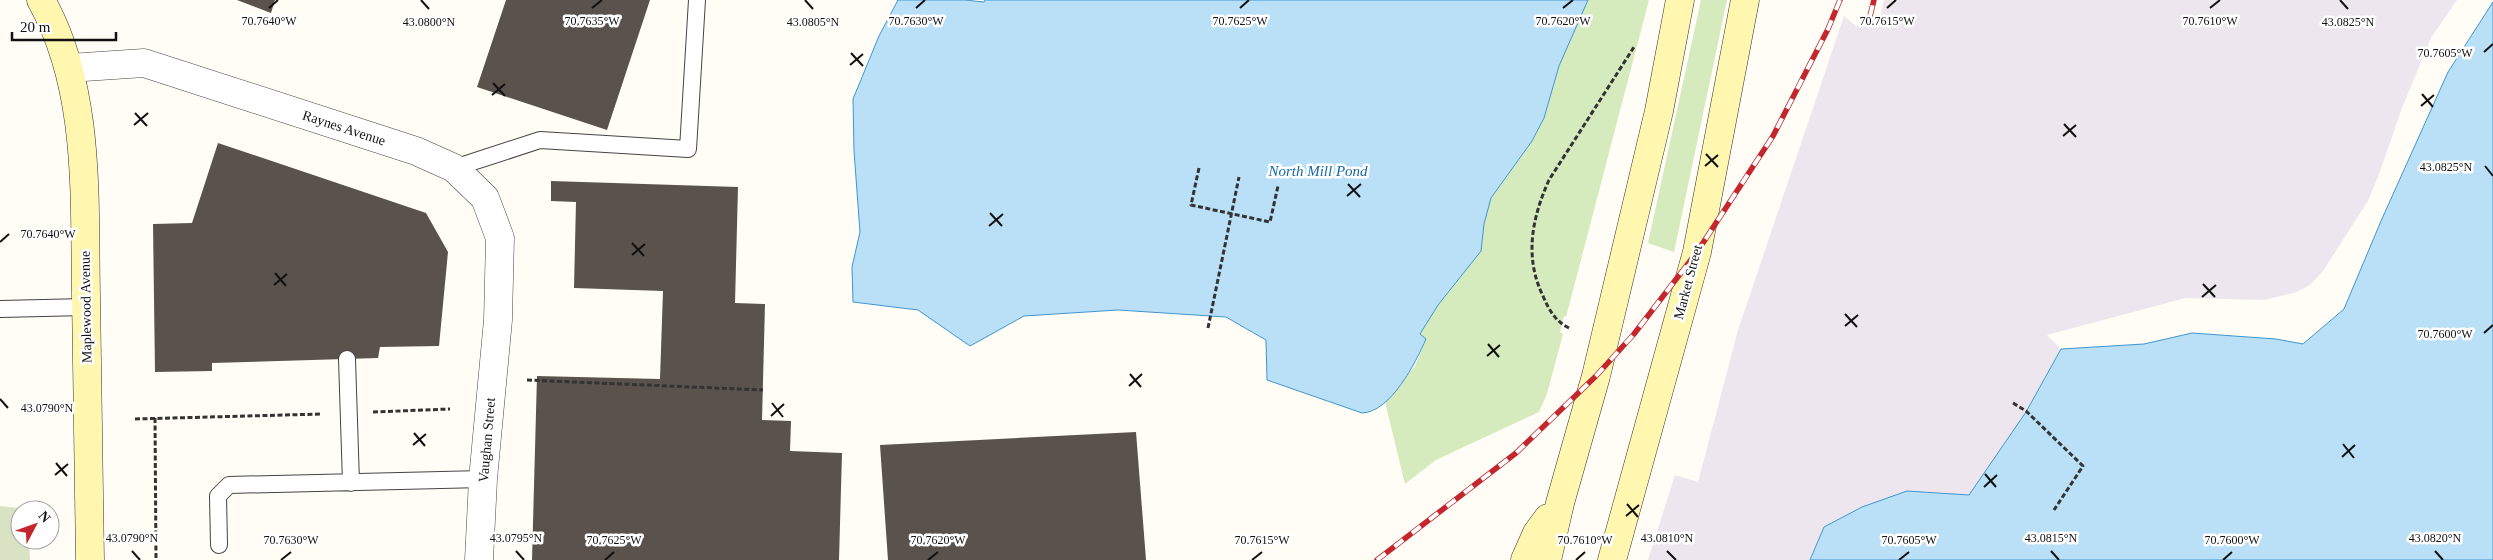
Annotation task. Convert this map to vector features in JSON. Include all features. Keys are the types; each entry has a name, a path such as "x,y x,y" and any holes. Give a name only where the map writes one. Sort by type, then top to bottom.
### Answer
{"main road":[{"name":"Maplewood Avenue","path":"41,0 61,43 69,68 74,90 83,171 90,560"},
{"path":"1547,560 1560,503 1596,376 1659,112 1680,0"},
{"name":"Market Street","path":"1612,560 1697,252 1745,0"},
{"path":"1525,560 1537,533 1560,503"}],"street":[{"name":"Raynes Avenue","path":"69,68 144,63 416,151 454,168 485,198 500,238 498,320"},
{"name":"Vaughan Street","path":"479,560 482,480 498,320"}],"lane":[{"path":"454,168 540,140 688,149 697,0"},
{"path":"0,309 86,307"},
{"path":"346,359 351,483"},
{"path":"219,545 218,496 229,485 482,480"}],"path":[{"path":"1569,328 1558,322 1540,290 1534,272 1531,248 1533,225 1539,202 1549,180 1634,47"},
{"path":"1199,168 1191,205 1270,222 1278,186"},
{"path":"1208,328 1239,177"},
{"path":"526,380 763,390"},
{"path":"2013,403 2026,412 2083,466 2054,510"},
{"path":"135,419 450,409"},
{"path":"155,418 156,560"}],"shaded area":[{"path":"1884,0 2457,0 2431,38 2402,108 2368,201 2323,271 2310,285 2297,292 2264,300 2186,298 2047,335 2061,349 2026,412 1969,495 1907,491 1824,527 1810,560 1648,560 1675,475 1698,482 1738,330 1844,16 1856,26 1879,23"}],"green space":[{"path":"1588,0 1649,0 1566,317 1564,316 1560,332 1563,334 1547,394 1539,412 1436,460 1405,484 1385,402 1415,366 1426,339 1419,334 1438,305 1481,251 1484,224 1491,198 1532,141 1544,118 1559,66"},
{"path":"1701,0 1727,0 1674,252 1648,243"},
{"path":"0,506 10,507 10,550 30,550 30,560 0,560"}],"water":[{"name":"North Mill Pond","path":"898,0 965,0 984,2 985,0 1588,0 1559,66 1544,118 1532,141 1491,198 1484,224 1481,251 1438,305 1420,334 1426,339 1401,384 1383,404 1373,410 1362,413 1267,380 1266,340 1226,317 1118,310 1024,316 970,346 918,310 853,302 852,267 860,232 854,151 853,99 879,36"},
{"path":"2493,2 2493,560 1810,560 1824,527 1862,507 1907,491 1969,495 2026,412 2061,349 2144,344 2192,333 2276,339 2303,344 2344,309 2448,72"}],"building":[{"path":"237,0 275,0 271,13"},
{"path":"506,0 650,0 607,130 477,87"},
{"path":"218,143 426,213 448,252 439,346 380,347 378,358 212,363 212,371 155,372 153,224 192,223"},
{"path":"551,181 738,187 735,303 765,304 762,420 791,421 790,451 842,453 839,560 532,560 537,376 660,379 663,291 574,288 576,202 551,201"},
{"path":"1136,432 1146,560 888,560 880,445"}],"railway":[{"path":"1377,560 1516,453 1596,376 1634,334 1697,252 1773,136 1828,29 1840,0"},
{"path":"1870,16 1874,0"}]}
